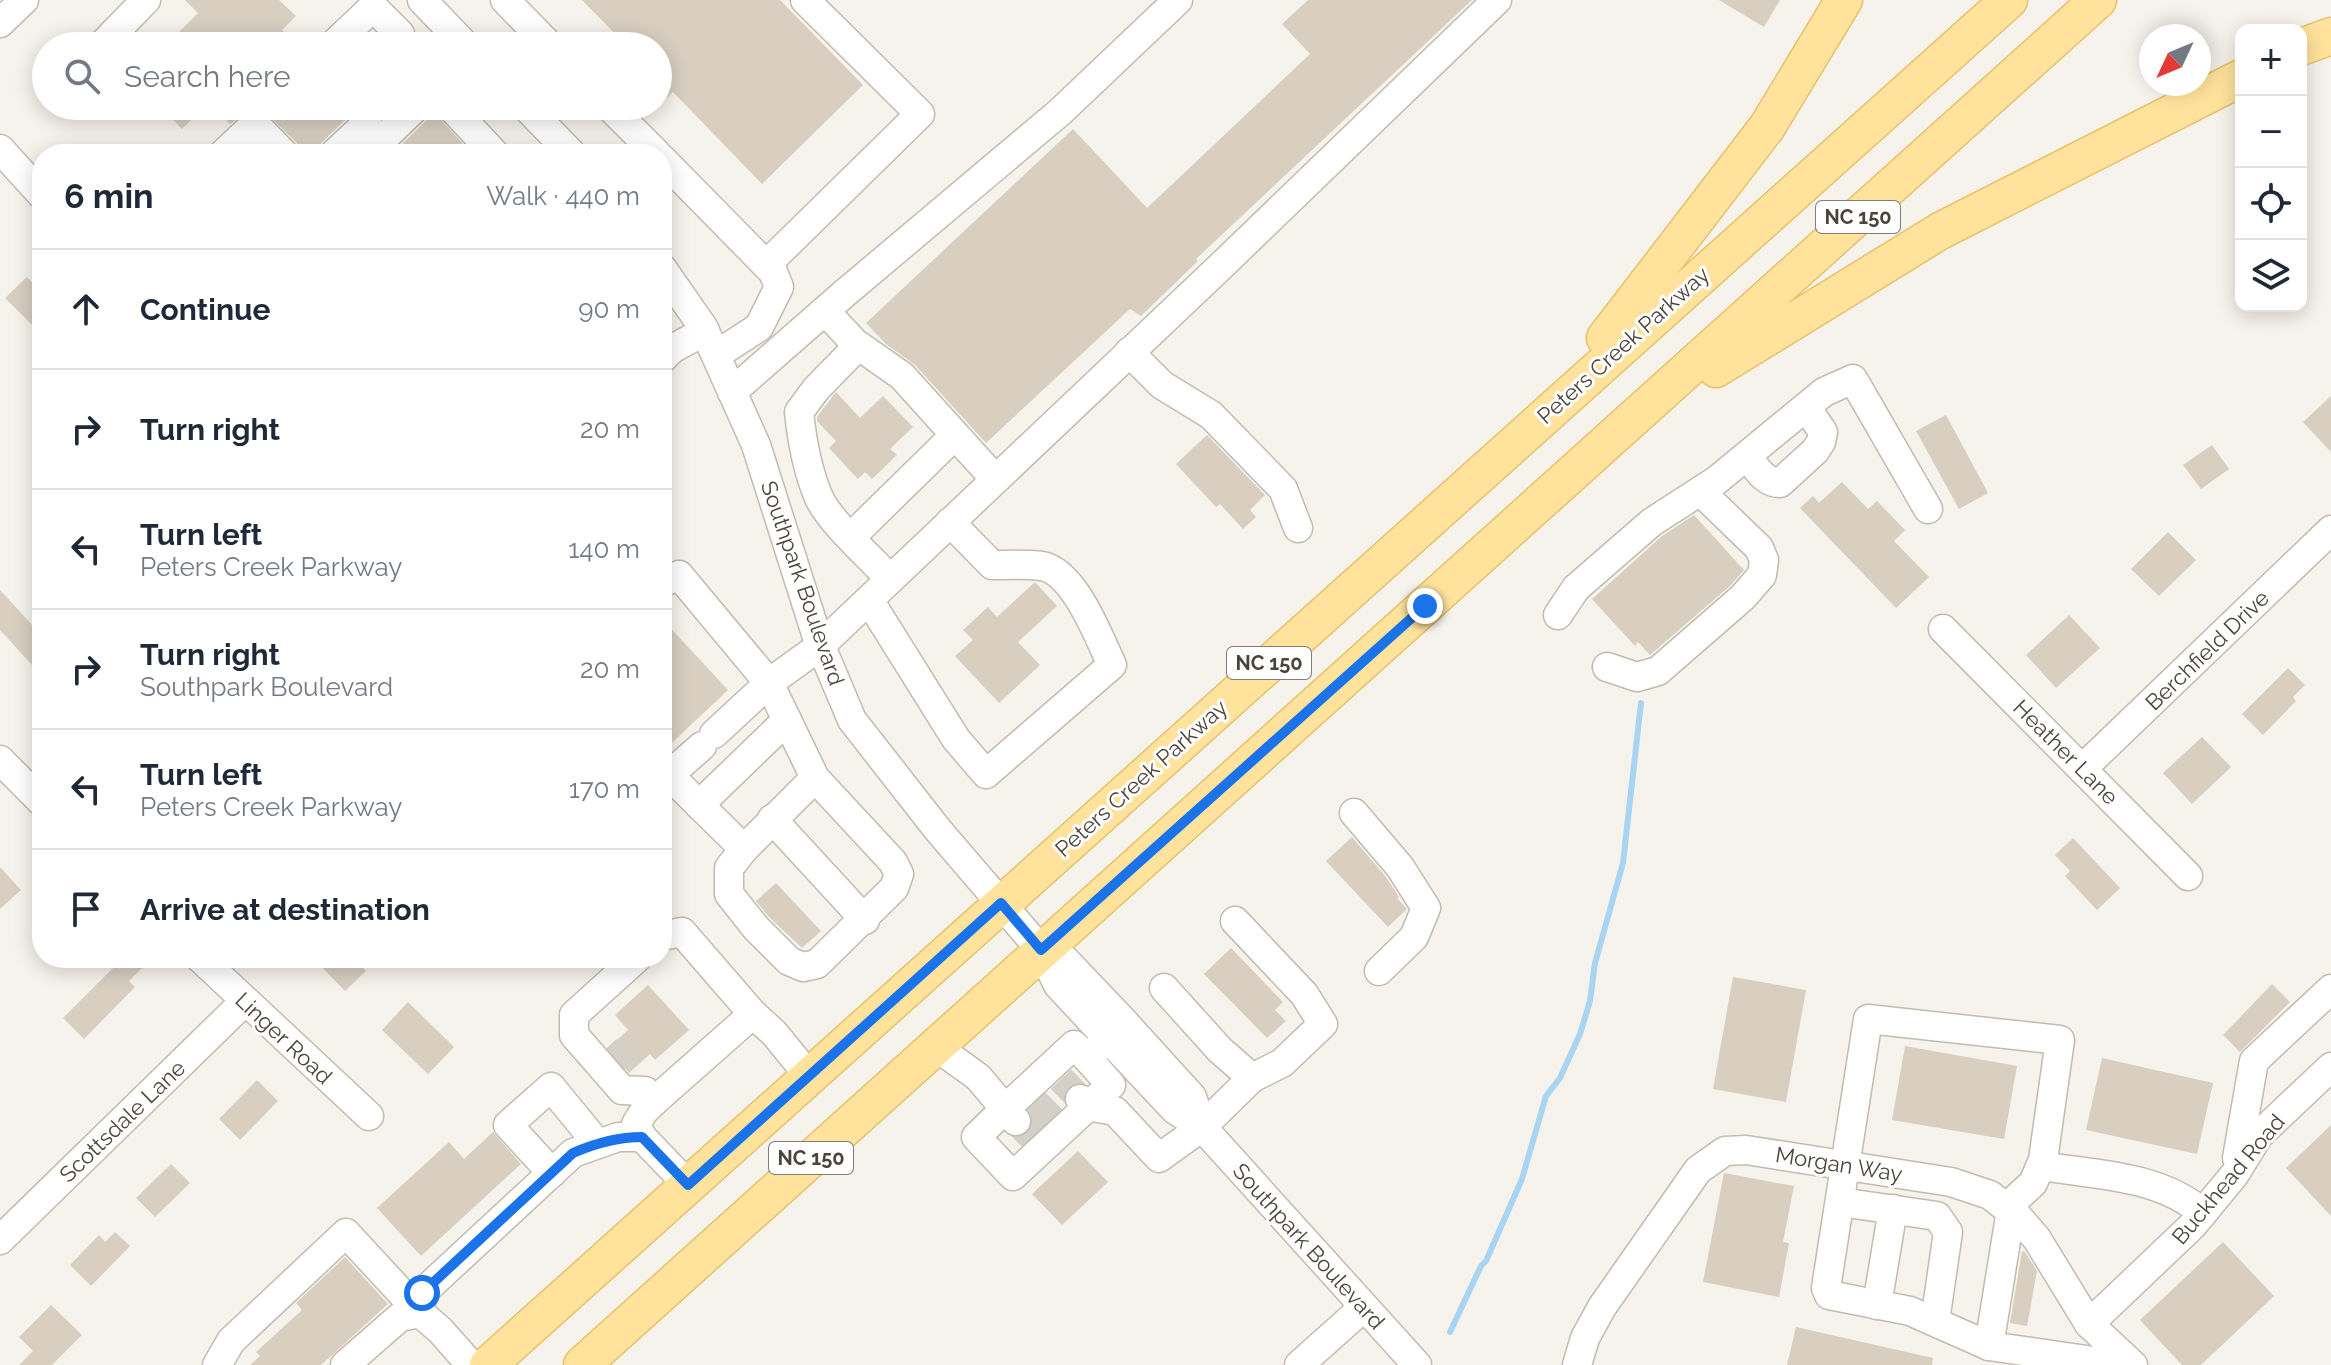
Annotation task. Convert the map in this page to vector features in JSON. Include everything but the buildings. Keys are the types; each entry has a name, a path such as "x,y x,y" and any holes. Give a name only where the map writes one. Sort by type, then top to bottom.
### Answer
{"main road":[{"path":"1536,423 1637,299 1767,127 1844,0"},
{"name":"Peters Creek Parkway","path":"488,1365 2009,0"},
{"name":"NC 150","path":"582,1365 2098,0"},
{"path":"2307,45 2331,36"},
{"path":"1618,434 1730,360 1940,231 2235,81"}],"street":[{"path":"0,23 24,0"},
{"path":"115,32 146,0"},
{"path":"505,0 536,32"},
{"path":"766,265 920,114 805,0"},
{"path":"732,392 1060,112 1178,0"},
{"path":"672,771 769,683 820,646 1497,0"},
{"path":"409,32 437,6 456,32"},
{"path":"347,32 373,7 394,32"},
{"path":"345,144 367,120"},
{"path":"377,144 402,120"},
{"path":"463,120 486,144"},
{"path":"539,120 562,144"},
{"path":"623,120 647,144"},
{"path":"234,144 255,124 274,144"},
{"path":"0,149 32,184"},
{"path":"672,169 773,272 779,287 759,327 710,343 672,349"},
{"name":"Southpark Boulevard","path":"672,284 710,343 756,445 820,646 852,720 938,830 1041,950 1058,985 1175,1110 1202,1127 1417,1365"},
{"path":"825,311 858,346 902,376 995,479"},
{"path":"858,346 816,389 799,412 803,448 820,499 890,579"},
{"path":"1129,352 1162,385 1211,415 1283,489 1298,528"},
{"path":"1558,615 1576,588 1652,522 1701,492 1824,392 1853,379 1928,509"},
{"path":"1747,456 1765,478 1780,483 1821,442 1823,432 1806,407"},
{"path":"851,537 955,435"},
{"path":"1607,667 1637,677 1658,671 1743,597 1762,575 1764,560 1759,548 1701,492"},
{"path":"869,600 956,739 986,774 1112,665 1084,607 1066,581 1045,567 992,565 950,522"},
{"name":"Berchfield Drive","path":"2082,769 2331,530"},
{"path":"672,578 679,575 769,683 815,778 893,862 899,874 894,888 865,920 817,964 803,967 789,961 756,928 729,894 729,868 772,819 815,778"},
{"name":"Heather Lane","path":"1943,629 2188,876"},
{"path":"699,805 787,720"},
{"path":"0,760 32,792"},
{"path":"672,781 744,849"},
{"path":"1354,813 1400,867 1426,908 1414,937 1379,971"},
{"path":"772,819 865,920"},
{"path":"1069,1088 1115,1111 1159,1158 1202,1127 1252,1078 1282,1063 1323,1024 1304,994 1235,921"},
{"path":"672,934 774,1033 809,1076"},
{"name":"Southpark Boulevard","path":"1041,950 1065,960 1124,1022 1192,1097 1202,1127"},
{"name":"Linger Road","path":"210,968 369,1116"},
{"path":"626,968 574,1015 574,1035 622,1090 643,1089 753,1014"},
{"path":"1164,988 1220,1050 1252,1078"},
{"path":"2235,1174 2254,1061 2331,989"},
{"name":"Scottsdale Lane","path":"0,1240 244,1002"},
{"path":"574,1015 606,1049"},
{"path":"1989,1346 2009,1209 2033,1183 2041,1166 2060,1040 1868,1019 1826,1288 1829,1295 1910,1311 1989,1346 2121,1365"},
{"path":"1087,1058 1108,1038"},
{"path":"1035,1121 1069,1088 1074,1045 1111,1085 1069,1088 1035,1121"},
{"path":"935,1046 1035,1121"},
{"name":"Buckhead Road","path":"2089,1324 2203,1213 2235,1174 2259,1135 2331,1067"},
{"path":"552,1173 508,1125 551,1087 597,1143"},
{"path":"643,1089 636,1124 642,1137 688,1185"},
{"path":"420,1313 422,1293 573,1153 618,1137 642,1137"},
{"name":"Morgan Way","path":"1577,1365 1585,1338 1602,1307 1698,1170 1725,1151 1746,1150 1846,1164 1970,1187 1990,1195 2009,1209 2037,1239 2089,1324 2133,1365"},
{"path":"2041,1166 2136,1181 2168,1190 2203,1213"},
{"path":"1840,1202 1937,1216 1948,1232 1935,1321"},
{"path":"1877,1305 1893,1209"},
{"path":"224,1353 346,1233 471,1365"},
{"path":"1299,1365 1364,1307"},
{"path":"345,1365 400,1317 420,1313"}],"waterway":[{"path":"1450,1332 1522,1179 1546,1096 1560,1078 1580,1034 1590,1001 1595,963 1623,863 1641,703"}],"tunnel":[{"path":"606,1049 629,1073"},
{"path":"1061,1079 1080,1099"},
{"path":"1035,1102 1056,1123"},
{"path":"1016,1121 1035,1140"}],"route":[{"path":"422,1293 573,1153 592,1145 618,1137 642,1137 688,1185 1001,903 1041,950 1425,606"}]}
